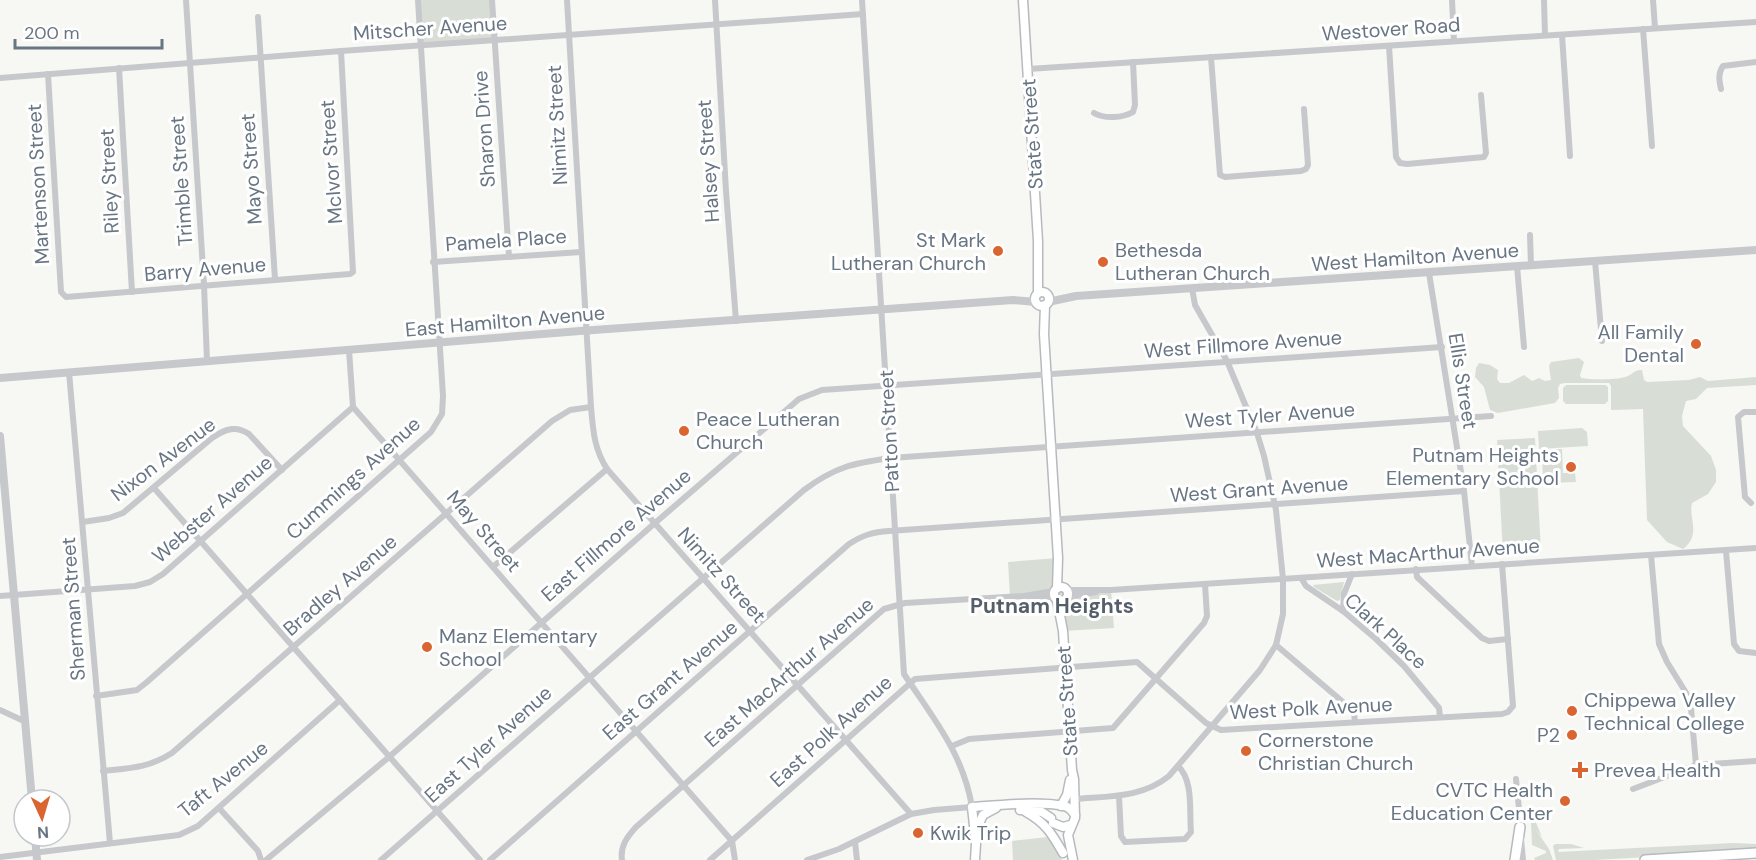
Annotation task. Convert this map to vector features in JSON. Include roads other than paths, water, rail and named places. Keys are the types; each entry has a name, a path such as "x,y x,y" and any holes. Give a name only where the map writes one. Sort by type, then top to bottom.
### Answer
{"main road":[{"name":"State Street","path":"1023,0 1040,268 1037,276 1042,299 1075,815"},
{"name":"State Street","path":"1060,806 1067,795 1072,770"},
{"path":"975,834 983,815 1003,806 1042,812 1063,827 1071,825"},
{"path":"972,807 1060,806 1071,809 1075,815 1068,839 1074,860"},
{"path":"1060,806 1053,811 1052,820 1064,857"},
{"name":"Patton Street","path":"972,807 977,860"},
{"path":"1021,810 1041,821 1064,857"},
{"path":"1515,860 1520,827"},
{"path":"1646,860 1756,853"}],"street":[{"name":"Trimble Street","path":"186,0 207,361"},
{"name":"Cummings Avenue","path":"96,696 137,690 431,432 442,414 443,396 418,0"},
{"name":"Sharon Drive","path":"492,0 509,257"},
{"name":"Nimitz Street","path":"567,0 591,407 594,441 599,457 702,578 911,814"},
{"name":"Halsey Street","path":"715,0 736,321"},
{"name":"Patton Street","path":"862,0 904,674 952,746 964,772 972,807"},
{"path":"1452,0 1454,41"},
{"path":"1544,0 1545,35"},
{"path":"1653,0 1655,28"},
{"name":"Mitscher Avenue","path":"0,78 420,45 863,14"},
{"name":"Mayo Street","path":"258,17 275,279"},
{"name":"Westover Road","path":"1028,69 1756,22"},
{"path":"1643,30 1652,146"},
{"path":"1562,34 1570,156"},
{"path":"1389,46 1396,157 1400,163 1407,165 1484,157 1486,153 1481,95"},
{"name":"McIvor Street","path":"341,51 354,272"},
{"path":"1211,57 1220,175 1225,177 1306,169 1308,165 1304,109"},
{"path":"1094,113 1103,117 1126,115 1133,112 1136,105 1132,62"},
{"path":"1721,88 1719,77 1723,66 1756,63"},
{"name":"Riley Street","path":"119,68 132,292"},
{"name":"Martenson Street","path":"48,74 61,292"},
{"path":"1530,235 1531,265"},
{"name":"West Hamilton Avenue","path":"1042,299 1756,250"},
{"name":"Pamela Place","path":"433,262 581,252"},
{"path":"1595,261 1602,340"},
{"path":"1517,266 1524,347"},
{"name":"Barry Avenue","path":"61,292 66,297 354,272"},
{"name":"Ellis Street","path":"1429,273 1464,491 1472,566"},
{"path":"1075,799 1139,793 1155,786 1178,766 1254,677 1276,645 1284,614 1283,579 1275,504 1257,433 1227,362 1195,305 1192,288"},
{"name":"East Hamilton Avenue","path":"0,378 586,331 1042,299"},
{"name":"West Fillmore Avenue","path":"1046,374 1442,347"},
{"path":"349,351 353,407"},
{"name":"Sherman Street","path":"69,372 110,843"},
{"name":"East Fillmore Avenue","path":"266,860 389,757 799,399 822,390 1046,374"},
{"name":"May Street","path":"353,407 732,841"},
{"name":"Webster Avenue","path":"0,596 135,586 150,582 163,574 353,407"},
{"name":"Bradley Avenue","path":"102,771 156,763 172,753 552,421 570,410 591,407"},
{"path":"1751,503 1745,497 1738,417 1744,412 1756,412"},
{"name":"West Tyler Avenue","path":"1051,447 1491,416"},
{"name":"Nixon Avenue","path":"83,522 110,518 123,513 227,429 242,430 249,434 282,470"},
{"path":"0,436 31,788"},
{"name":"East Tyler Avenue","path":"381,860 702,578 824,475 854,463 891,458 1051,447"},
{"path":"494,566 607,469"},
{"path":"154,488 480,860"},
{"name":"West Grant Avenue","path":"1056,519 1464,491"},
{"name":"East Grant Avenue","path":"490,860 849,544 860,537 873,532 1056,519"},
{"name":"West MacArthur Avenue","path":"1061,594 1756,548"},
{"path":"1725,550 1734,644 1739,651 1756,654"},
{"path":"1651,555 1659,644 1688,696 1696,765"},
{"path":"1416,569 1417,577 1482,638 1489,641 1508,639 1502,564"},
{"path":"1343,611 1344,594 1352,574"},
{"name":"Clark Place","path":"1301,578 1306,586 1343,611 1404,666 1439,708 1440,717"},
{"path":"952,746 969,739 1113,728 1204,623 1207,616 1205,584"},
{"name":"East MacArthur Avenue","path":"622,860 621,853 625,840 636,827 884,609 899,604 1024,596 1036,598 1061,594"},
{"name":"West Polk Avenue","path":"1065,668 1137,662 1211,727 1221,730 1502,714 1513,706 1508,639"},
{"path":"1276,645 1350,708 1354,713 1355,722"},
{"name":"East Polk Avenue","path":"710,860 915,679 1065,668"},
{"name":"Taft Avenue","path":"0,857 37,857 110,843 179,835 198,826 340,700"},
{"path":"0,710 26,722"},
{"path":"1633,789 1696,765 1756,761"},
{"path":"1119,796 1121,836 1125,842 1188,838 1191,832 1187,780 1184,772 1178,766"},
{"path":"1516,778 1523,860"},
{"path":"807,860 855,842 911,814 938,809 972,807"},
{"path":"219,808 258,850 261,860"},
{"path":"732,841 735,860"},
{"path":"855,842 857,860"}],"place":[{"name":"St Mark Lutheran Church","path":"998,251"},
{"name":"Bethesda Lutheran Church","path":"1103,262"},
{"name":"All Family Dental","path":"1696,344"},
{"name":"Peace Lutheran Church","path":"684,431"},
{"name":"Putnam Heights Elementary School","path":"1571,467"},
{"name":"Manz Elementary School","path":"427,647"},
{"name":"Chippewa Valley Technical College","path":"1572,711"},
{"name":"P2","path":"1572,735"},
{"name":"Cornerstone Christian Church","path":"1246,751"},
{"name":"Prevea Health","path":"1580,770"},
{"name":"CVTC Health Education Center","path":"1565,801"},
{"name":"Kwik Trip","path":"918,833"}],"district":[{"name":"Putnam Heights","path":"1052,606"}]}
